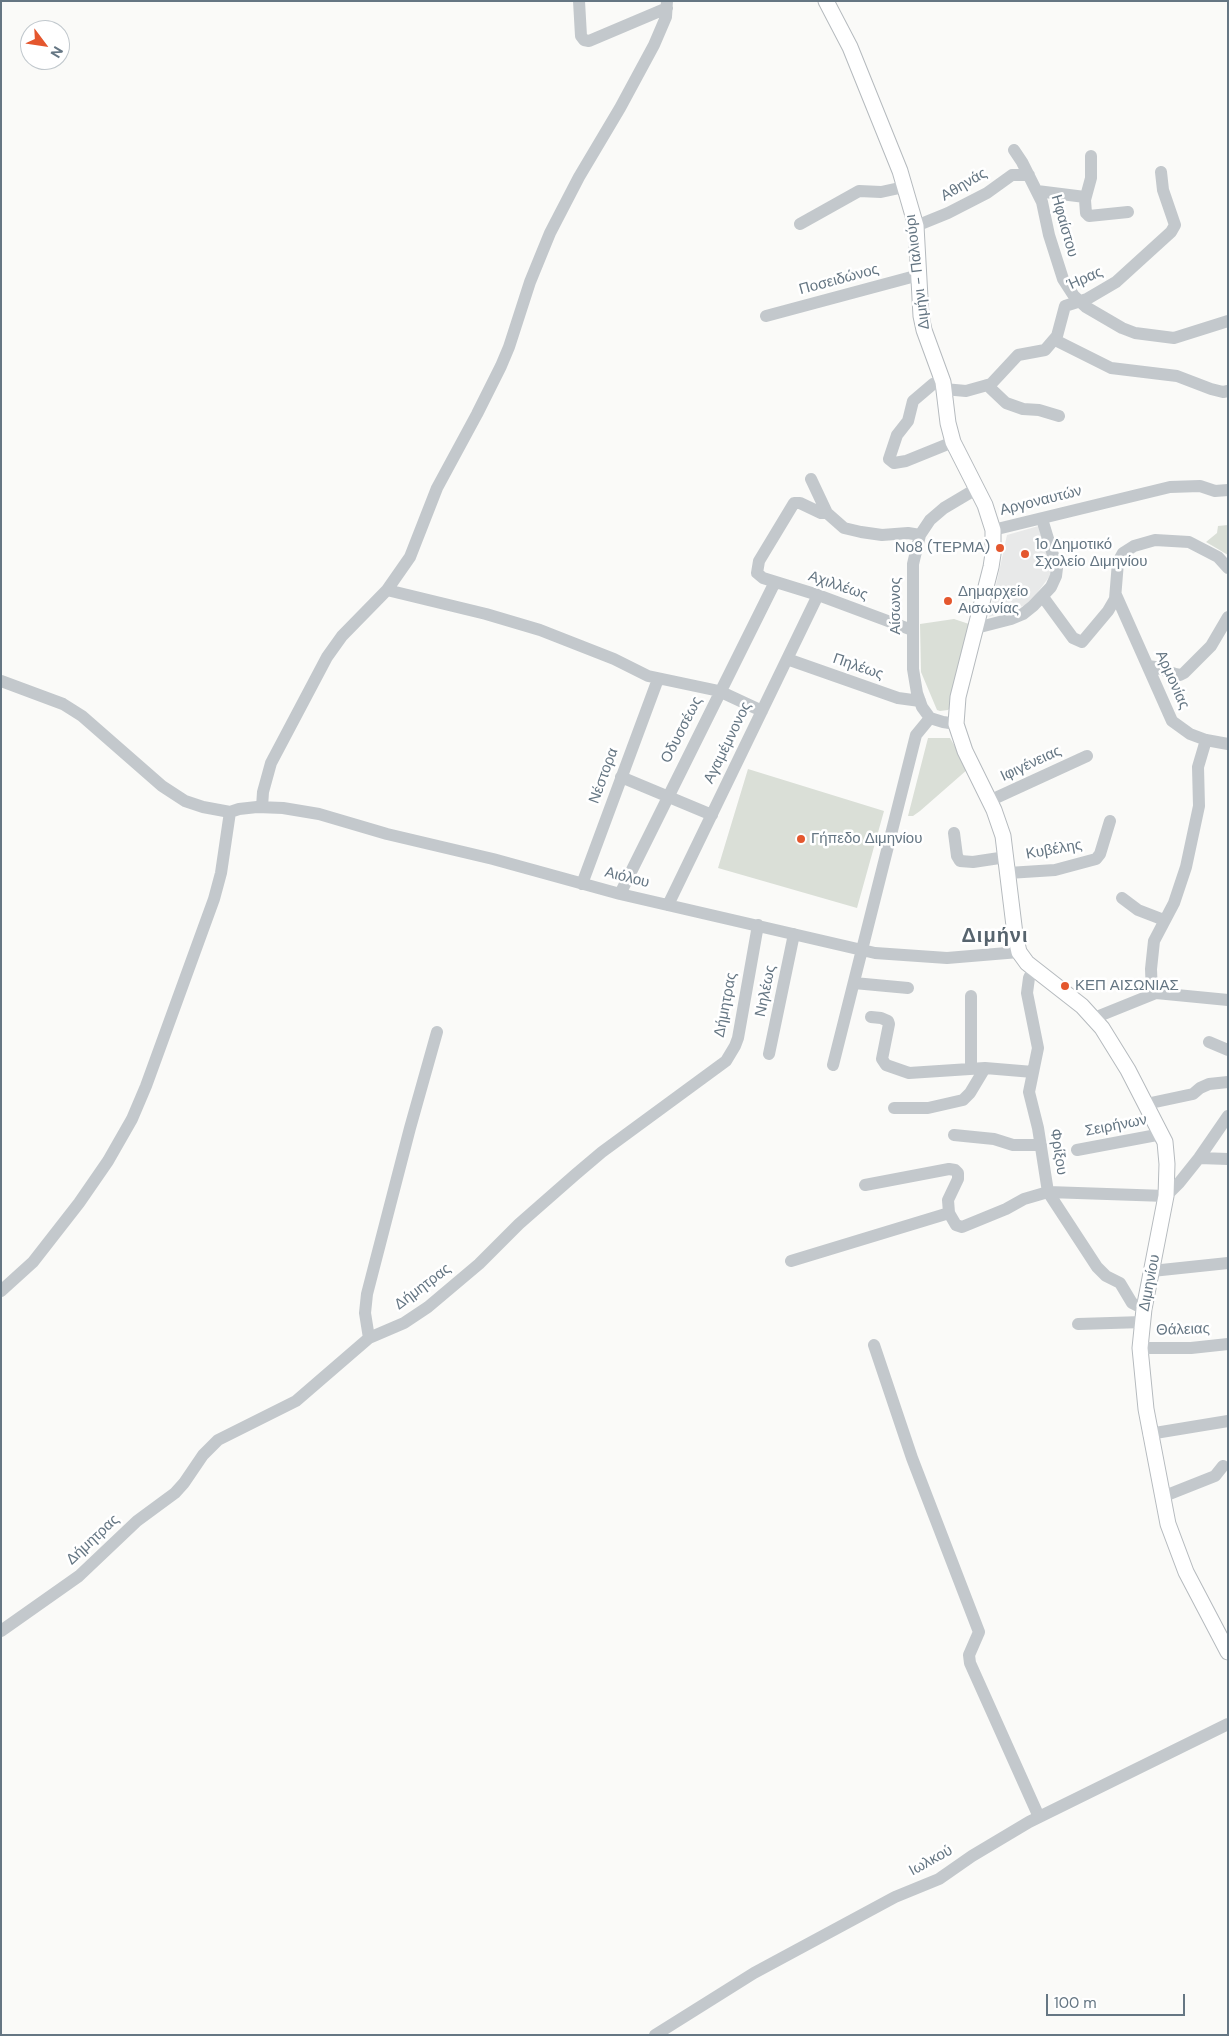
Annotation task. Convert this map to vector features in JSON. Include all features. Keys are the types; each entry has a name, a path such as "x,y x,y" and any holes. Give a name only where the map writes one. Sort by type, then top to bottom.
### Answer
{"main road":[{"name":"Διμήνι - Παλιούρι","path":"826,1 837,19 863,78 892,150 904,187 916,226 922,323 943,384 948,424 953,442 988,512 993,530 992,560 958,697 956,724 965,751 998,821 1006,858 1019,952"},
{"name":"Διμηνίου","path":"1019,952 1022,958 1082,1006 1094,1018 1110,1039 1162,1134 1167,1164 1166,1196 1143,1315 1140,1348 1149,1434 1168,1524 1186,1572 1228,1652"}],"street":[{"path":"579,1 581,36 584,40 589,41 667,4"},
{"path":"262,807 263,792 270,763 327,657 342,636 387,590 410,557 437,488 494,381 509,347 537,264 554,224 654,45 663,27 667,4"},
{"name":"Ηφαίστου","path":"1014,150 1042,202 1049,235 1063,279 1080,301 1100,316 1136,333 1174,338 1228,321"},
{"path":"1091,156 1091,178 1085,197 1085,211 1090,216 1128,212"},
{"name":"Ήρας","path":"1055,340 1066,306 1095,295 1123,277 1174,228 1163,190 1161,172"},
{"name":"Αθηνάς","path":"916,226 983,196 1012,175 1029,175"},
{"path":"800,224 859,191 881,192 904,187"},
{"path":"1037,191 1085,197"},
{"name":"Ποσειδώνος","path":"766,316 920,275"},
{"path":"953,442 906,461 894,462 889,459 897,435 908,421 913,401 934,384 943,384 966,390 988,385 995,382 1018,355 1041,352 1047,349 1055,340 1111,368 1177,376 1211,389 1223,392 1228,391"},
{"path":"988,385 1006,403 1023,409 1040,410 1059,416"},
{"path":"811,480 827,513 840,525 851,530 882,535 908,533 920,535"},
{"name":"Αργοναυτών","path":"993,530 1181,486 1200,486 1215,491 1228,490"},
{"name":"Αίσωνος","path":"930,718 920,701 914,677 912,630 913,564 920,535 930,520 939,511 976,490"},
{"name":"Αχιλλέως","path":"827,513 821,513 800,503 794,503 759,561 756,571 760,577 818,595 912,630"},
{"path":"976,628 1017,616 1043,597 1054,581 1057,568 1042,518"},
{"path":"1043,597 1063,626 1073,638 1080,642 1085,640 1108,611 1116,595 1118,562 1123,553 1144,542 1174,540 1189,542 1212,554 1227,566"},
{"name":"Οδυσσέως","path":"620,894 774,582"},
{"path":"387,590 486,614 540,630 658,679 719,691 762,711"},
{"name":"Αγαμέμνονος","path":"668,905 818,595"},
{"name":"Αρμονίας","path":"1116,595 1172,721 1190,734 1206,740 1228,744"},
{"path":"1148,666 1175,674 1184,673 1211,646 1228,617"},
{"name":"Πηλέως","path":"787,659 898,698 920,701"},
{"name":"Νέστορα","path":"582,884 658,679"},
{"path":"1,681 63,704 82,716 162,786 185,801 203,807 230,812 221,873 214,899 134,1113 108,1161 79,1203 33,1262 1,1291"},
{"path":"833,1065 916,735 930,718 956,724"},
{"path":"1152,994 1152,954 1155,937 1178,892 1188,856 1199,806 1198,767 1206,740"},
{"name":"Ιφιγένειας","path":"989,801 1087,756"},
{"path":"621,777 712,815"},
{"name":"Αιόλου","path":"230,812 239,809 262,807 283,808 319,814 386,834 477,855 620,894 889,955 933,958 1019,952"},
{"name":"Κυβέλης","path":"1008,873 1056,870 1096,858 1100,854 1110,821"},
{"path":"954,833 957,856 960,861 973,862 1006,858"},
{"path":"1122,898 1138,910 1164,920"},
{"name":"Δήμητρας","path":"1,1631 79,1576 132,1525 175,1493 212,1445 230,1433 296,1400 368,1338 404,1323 428,1307 479,1264 519,1224 602,1152 726,1061 738,1038 758,926"},
{"name":"Νηλέως","path":"769,1054 794,934"},
{"name":"Φρίξου","path":"1034,968 1027,987 1038,1042 1037,1056 1028,1092 1041,1145 1048,1192 1097,1267 1106,1276 1120,1283 1132,1303 1143,1315"},
{"path":"854,982 908,988"},
{"path":"1094,1018 1152,994 1160,993 1228,1000"},
{"path":"971,996 971,1069"},
{"path":"871,1017 881,1018 888,1021 889,1024 882,1059 886,1065 909,1073 985,1068 1033,1072"},
{"path":"368,1338 365,1313 369,1285 437,1032"},
{"path":"1209,1042 1228,1050"},
{"path":"894,1108 928,1108 963,1100 970,1093 985,1068"},
{"path":"1146,1104 1193,1094 1209,1084 1228,1082"},
{"path":"865,1185 954,1170 958,1173 958,1179 948,1196 950,1213 956,1225 965,1227 1024,1199 1048,1192 1166,1196 1179,1184 1200,1158 1228,1116"},
{"name":"Σειρήνων","path":"1077,1150 1162,1134"},
{"path":"954,1135 994,1139 1013,1145 1041,1145"},
{"path":"1200,1158 1228,1159"},
{"path":"791,1260 950,1213"},
{"path":"1152,1271 1228,1263"},
{"path":"1078,1324 1143,1315"},
{"name":"Θάλειας","path":"1140,1348 1191,1348 1228,1344"},
{"path":"874,1345 912,1458 979,1632 970,1652 970,1663 1039,1817"},
{"path":"1149,1434 1228,1421"},
{"path":"1162,1497 1215,1476 1223,1466"},
{"name":"Ιωλκού","path":"655,2035 754,1973 895,1897 939,1879 972,1856 1039,1817 1228,1724"}],"shaded area":[{"name":"1ο Δημοτικό Σχολείο Διμηνίου","path":"1042,525 1052,573 1029,604 989,617 1007,535"},
{"path":"1228,525 1228,555 1206,542 1217,533 1218,526"},
{"path":"954,619 969,624 951,707 948,710 940,711 937,710 921,672 920,624"},
{"path":"928,738 950,738 968,769 920,811 913,816 908,816"},
{"name":"Γήπεδο Διμηνίου","path":"748,769 884,811 857,908 718,868"}],"place":[{"name":"Νο8 (ΤΕΡΜΑ)","path":"1000,548"},
{"name":"1ο Δημοτικό Σχολείο Διμηνίου","path":"1025,554"},
{"name":"Δημαρχείο Αισωνίας","path":"948,601"},
{"name":"Γήπεδο Διμηνίου","path":"801,839"},
{"name":"ΚΕΠ ΑΙΣΩΝΙΑΣ","path":"1065,986"}],"district":[{"name":"Διμήνι","path":"995,937"}]}
